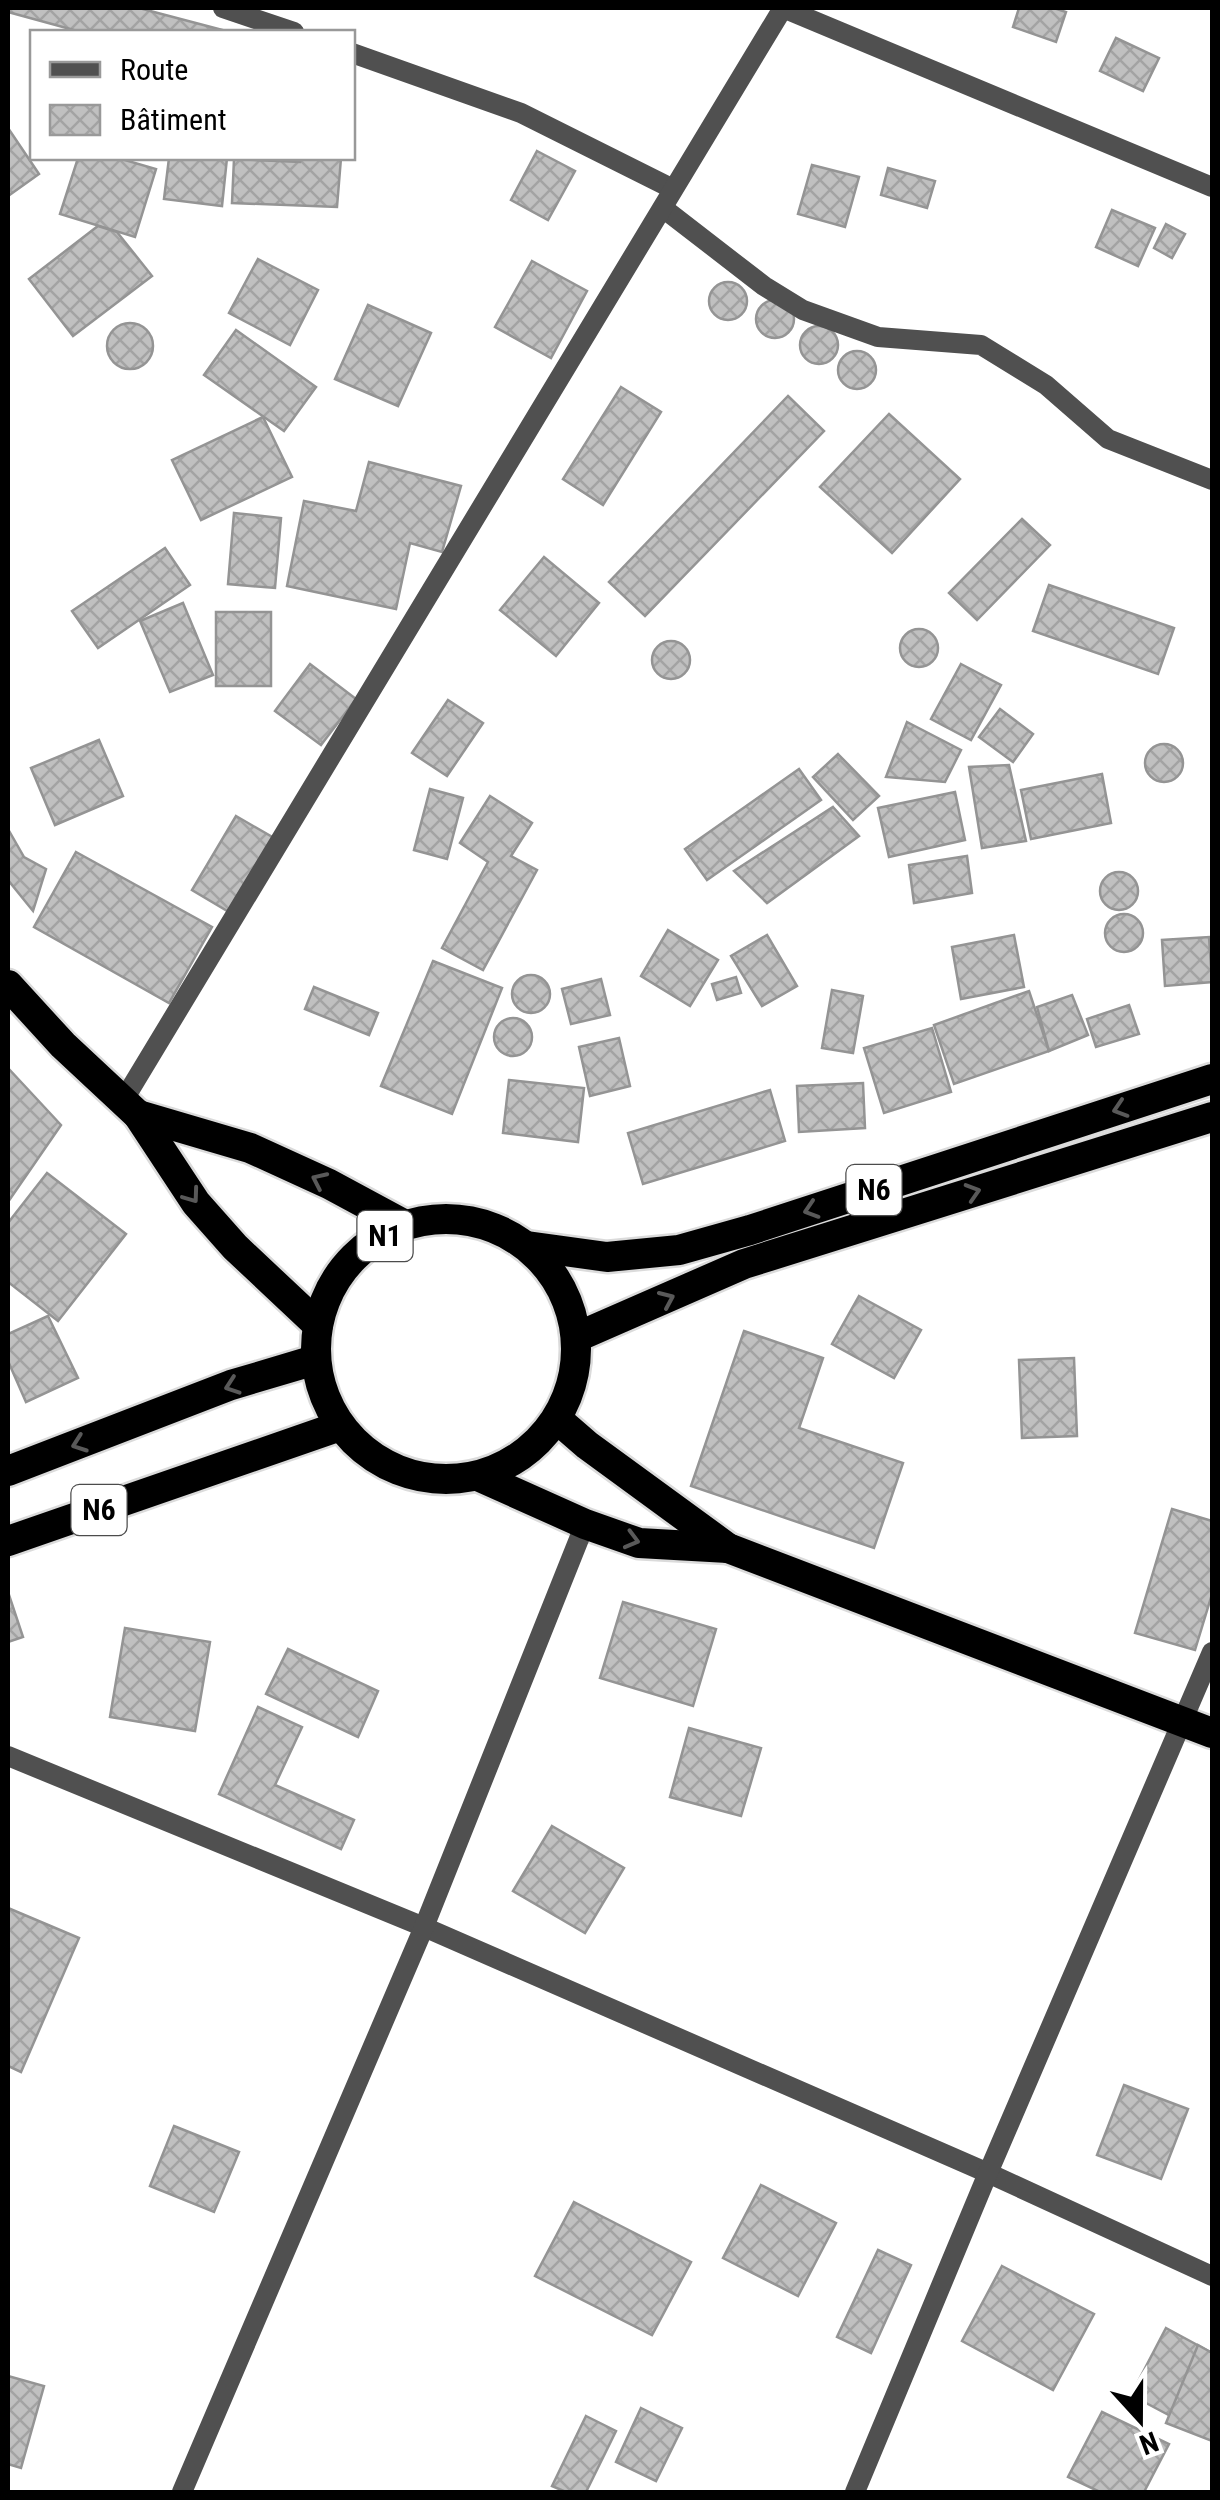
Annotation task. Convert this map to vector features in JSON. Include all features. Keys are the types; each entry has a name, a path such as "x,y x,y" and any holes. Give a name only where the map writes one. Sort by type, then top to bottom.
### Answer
{"highway":[{"name":"N1","path":"8,985 62,1045 130,1108 196,1203 236,1247 318,1325"},
{"name":"N6","path":"527,1246 607,1257 679,1250 1212,1079"},
{"name":"N1","path":"130,1108 250,1148 405,1225"},
{"name":"N6","path":"577,1337 744,1264 1212,1117"},
{"name":"N1","path":"447,1218 489,1226 527,1246 552,1272 569,1303 577,1337 574,1379 557,1419 536,1444 508,1464 478,1476 426,1478 378,1461 340,1426 328,1406 316,1360 318,1325 329,1292 345,1266 367,1246 405,1225 447,1218"},
{"name":"N6","path":"8,1471 231,1385 316,1360"},
{"name":"N1","path":"557,1419 728,1548 1198,1727"},
{"name":"N6","path":"8,1541 340,1426"},
{"name":"N1","path":"478,1476 639,1544 728,1548"}],"street":[{"path":"223,8 288,30"},
{"path":"130,1108 783,8 1212,187"},
{"path":"355,54 521,113 668,198 764,286 803,310 878,337 981,345 1046,385 1108,439 1212,480"},
{"path":"182,2492 424,1926 585,1524"},
{"path":"855,2492 988,2173 1198,1727 1212,1652"},
{"path":"8,1756 424,1926 988,2173 1212,2276"}],"building":[{"path":"8,8 139,8 222,30 74,30 8,12"},
{"path":"1019,8 1066,12 1056,42 1013,27"},
{"path":"1116,38 1159,58 1143,91 1100,71"},
{"path":"8,128 39,174 8,196"},
{"path":"537,151 575,171 548,220 511,200"},
{"path":"77,160 125,160 156,169 135,237 60,214"},
{"path":"169,160 227,160 222,206 164,199"},
{"path":"234,160 341,160 337,207 232,203"},
{"path":"812,165 859,177 845,227 798,214"},
{"path":"888,168 935,181 927,208 881,195"},
{"path":"1112,210 1155,228 1138,266 1096,247"},
{"path":"1166,224 1185,234 1172,258 1154,248"},
{"path":"98,226 117,232 152,276 73,336 29,279"},
{"path":"258,259 318,290 290,345 229,313"},
{"path":"532,261 587,291 551,358 495,327"},
{"path":"728,282 741,288 747,301 741,314 728,320 715,314 709,301 715,288"},
{"path":"775,300 788,306 794,319 788,332 775,338 762,332 756,319 762,306"},
{"path":"368,305 431,333 398,406 335,379"},
{"path":"130,323 147,329 153,346 147,363 130,369 113,363 107,346 113,329"},
{"path":"819,326 832,332 838,345 832,358 819,364 806,358 800,345 806,332"},
{"path":"236,330 316,387 284,431 204,375"},
{"path":"857,351 870,357 876,370 870,383 857,389 844,383 838,370 844,357"},
{"path":"621,387 661,412 603,505 563,479"},
{"path":"788,396 824,431 645,616 609,582"},
{"path":"889,414 960,479 892,553 820,487"},
{"path":"263,417 292,477 201,520 172,460"},
{"path":"369,462 461,486 442,552 410,543 396,609 287,586 304,501 356,511"},
{"path":"234,513 281,518 275,588 228,584"},
{"path":"1022,519 1050,545 977,620 949,593"},
{"path":"165,548 190,585 98,648 72,611"},
{"path":"544,557 599,603 556,656 500,610"},
{"path":"1049,585 1174,628 1158,674 1033,631"},
{"path":"183,603 213,675 170,692 140,621"},
{"path":"216,612 271,612 271,686 216,686"},
{"path":"919,629 933,634 938,648 933,662 919,667 905,662 900,648 905,634"},
{"path":"671,641 684,647 690,660 684,673 671,679 658,673 652,660 658,647"},
{"path":"310,664 356,699 321,745 275,711"},
{"path":"961,664 1001,685 971,740 931,719"},
{"path":"448,700 483,723 447,776 412,753"},
{"path":"1000,709 1033,734 1013,762 979,737"},
{"path":"907,722 961,750 945,782 886,777"},
{"path":"99,740 123,796 55,825 31,768"},
{"path":"1164,744 1177,750 1183,763 1177,776 1164,782 1151,776 1145,763 1151,750"},
{"path":"838,754 879,796 853,820 813,777"},
{"path":"1009,765 1026,841 982,848 969,767"},
{"path":"799,769 821,800 707,880 685,849"},
{"path":"1102,774 1111,823 1031,839 1021,790"},
{"path":"430,789 463,798 447,859 414,850"},
{"path":"955,792 965,840 889,857 878,808"},
{"path":"490,796 532,823 511,856 537,870 483,970 442,948 488,862 460,843"},
{"path":"833,807 859,836 767,903 734,871"},
{"path":"236,816 274,838 229,912 192,890"},
{"path":"8,829 24,857 46,869 33,911 8,880"},
{"path":"76,852 212,927 169,1003 34,927"},
{"path":"967,856 972,893 914,903 909,865"},
{"path":"1119,872 1132,878 1138,891 1132,904 1119,910 1106,904 1100,891 1106,878"},
{"path":"1124,914 1137,920 1143,933 1137,946 1124,952 1111,946 1105,933 1111,920"},
{"path":"668,930 718,960 690,1006 641,976"},
{"path":"767,935 797,986 762,1006 731,956"},
{"path":"1014,935 1024,987 961,999 952,947"},
{"path":"1209,937 1212,982 1165,986 1162,940"},
{"path":"433,961 502,988 452,1114 381,1086"},
{"path":"531,975 544,981 550,994 544,1007 531,1013 518,1007 512,994 518,981"},
{"path":"736,977 741,993 717,1000 712,984"},
{"path":"601,979 610,1015 571,1024 562,989"},
{"path":"314,987 378,1013 369,1035 305,1009"},
{"path":"832,990 863,996 853,1053 822,1048"},
{"path":"1029,991 1049,1051 954,1084 934,1025"},
{"path":"1072,995 1088,1035 1049,1051 1037,1007"},
{"path":"1129,1005 1139,1034 1096,1047 1087,1019"},
{"path":"513,1018 526,1024 532,1037 526,1050 513,1056 500,1050 494,1037 500,1024"},
{"path":"932,1028 951,1092 884,1113 864,1048"},
{"path":"619,1038 630,1086 590,1096 579,1047"},
{"path":"8,1068 61,1125 8,1202"},
{"path":"509,1080 584,1088 578,1142 503,1133"},
{"path":"863,1083 865,1128 799,1132 797,1086"},
{"path":"770,1090 785,1141 643,1184 628,1133"},
{"path":"47,1173 126,1234 58,1321 8,1282 8,1223"},
{"path":"859,1296 921,1330 894,1378 832,1344"},
{"path":"48,1316 78,1378 26,1402 8,1361 8,1334"},
{"path":"744,1331 823,1358 799,1428 903,1463 874,1548 691,1486"},
{"path":"1074,1358 1077,1436 1022,1438 1019,1360"},
{"path":"1172,1509 1212,1521 1212,1594 1195,1650 1135,1633"},
{"path":"8,1592 23,1637 8,1642"},
{"path":"623,1602 716,1629 693,1706 600,1678"},
{"path":"125,1628 210,1642 195,1731 110,1717"},
{"path":"288,1649 378,1691 358,1737 266,1694"},
{"path":"258,1707 302,1727 275,1785 354,1820 341,1849 219,1794"},
{"path":"689,1728 761,1748 741,1816 670,1797"},
{"path":"552,1826 624,1868 585,1933 513,1891"},
{"path":"8,1908 79,1938 21,2072 8,2066"},
{"path":"1124,2085 1188,2109 1161,2179 1097,2155"},
{"path":"174,2126 239,2152 214,2212 150,2186"},
{"path":"761,2185 836,2223 798,2296 723,2258"},
{"path":"574,2202 691,2262 652,2335 535,2276"},
{"path":"878,2250 911,2265 871,2353 837,2337"},
{"path":"1002,2266 1094,2314 1053,2390 962,2341"},
{"path":"1166,2328 1212,2353 1212,2438 1131,2395"},
{"path":"1198,2345 1212,2353 1212,2441 1166,2423"},
{"path":"8,2376 44,2386 21,2468 8,2464"},
{"path":"641,2408 682,2428 656,2481 616,2462"},
{"path":"1102,2412 1169,2444 1144,2492 1100,2492 1068,2477"},
{"path":"586,2416 616,2431 586,2492 566,2492 552,2486"}]}
